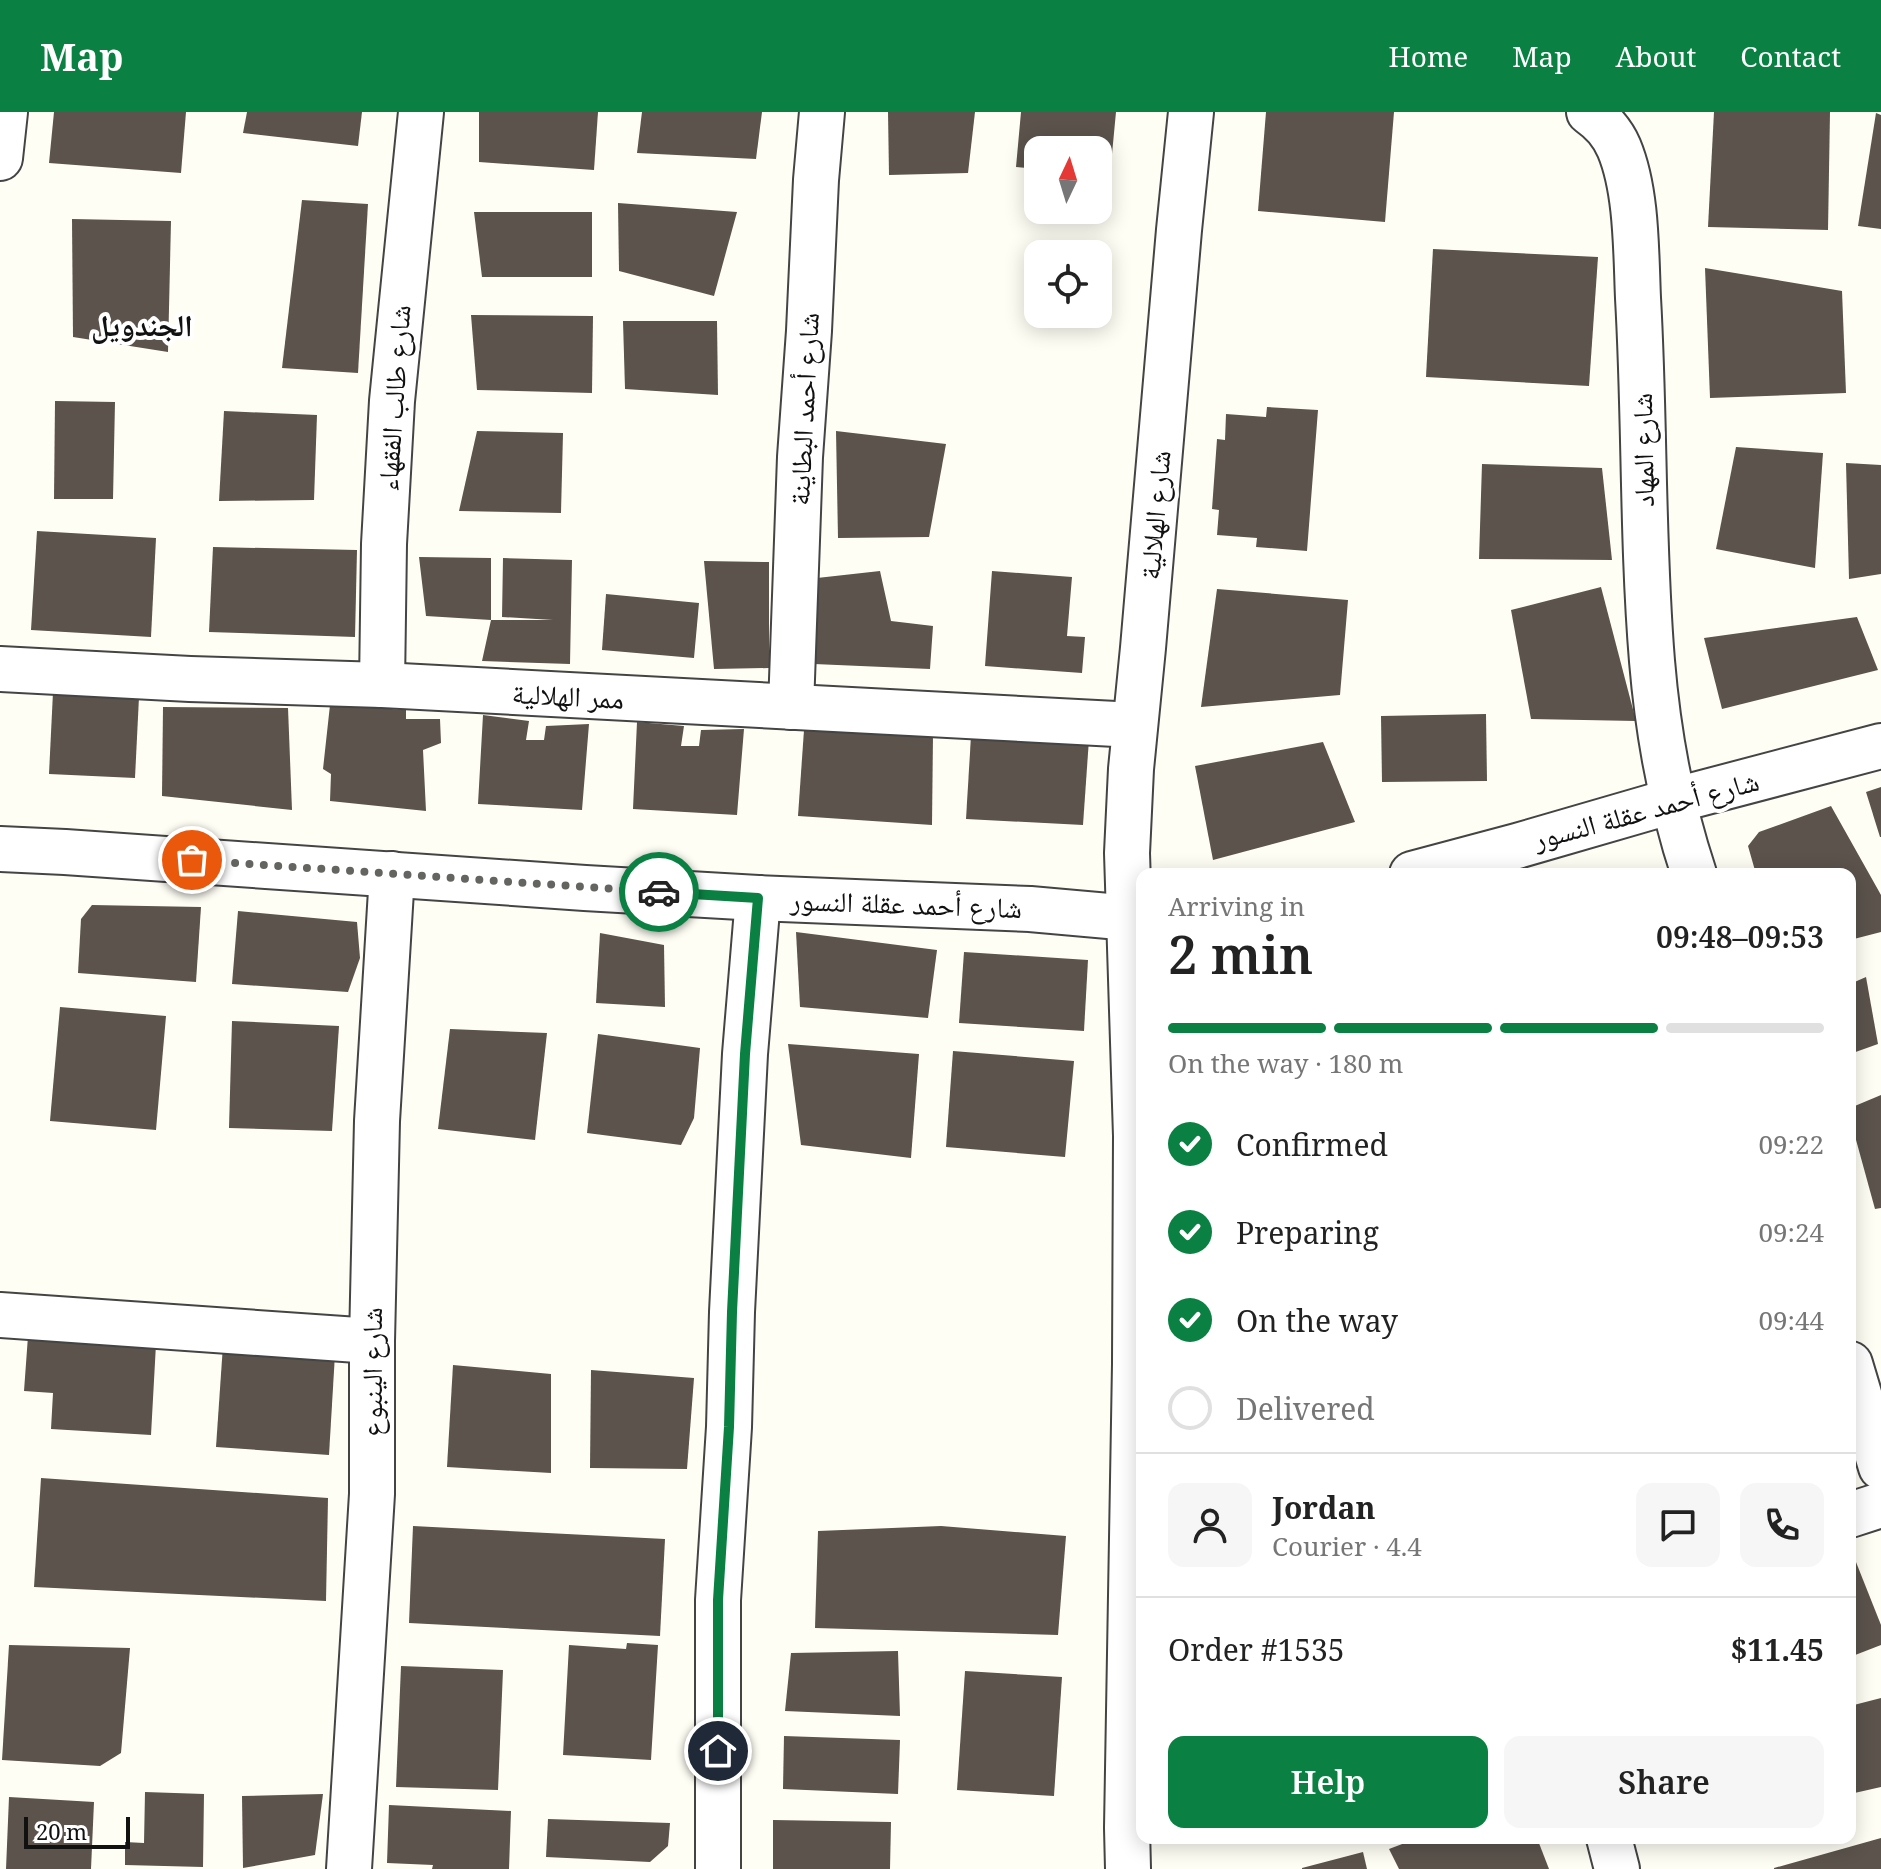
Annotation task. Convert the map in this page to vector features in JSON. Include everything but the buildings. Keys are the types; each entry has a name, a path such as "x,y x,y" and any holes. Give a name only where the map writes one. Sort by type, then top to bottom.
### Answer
{"street":[{"path":"0,158 5,112"},
{"name":"شارع طالب الفقهاء","path":"382,685 384,544 392,401 421,112"},
{"name":"شارع أحمد البطاينة","path":"791,707 800,457 822,112"},
{"name":"شارع الهلالية","path":"1128,1869 1135,1728 1136,1181 1135,919 1127,853 1135,725 1191,112"},
{"name":"شارع المهاد","path":"1589,112 1605,123 1619,148 1628,181 1634,225 1641,344 1645,578 1658,720 1672,801 1692,868"},
{"name":"ممر الهلالية","path":"0,669 382,685 1135,725"},
{"name":"شارع أحمد عقلة النسور","path":"1434,868 1881,746"},
{"name":"شارع أحمد عقلة النسور","path":"0,849 758,898 1030,909 1135,919"},
{"name":"شارع الينبوع","path":"349,1869 372,1494 372,1341 379,1078 392,874"},
{"path":"718,1869 718,1600 729,1427 745,1054 758,898"},
{"path":"0,1315 372,1341"},
{"path":"1856,1384 1881,1467"},
{"path":"1856,1513 1881,1505"},
{"path":"1611,1844 1617,1869"}],"way so far":[{"path":"192,860 659,892"}],"district":[{"name":"الجندويل","path":"142,326"}],"route":[{"path":"659,892 758,898 745,1054 729,1427 718,1600 718,1751"}]}
